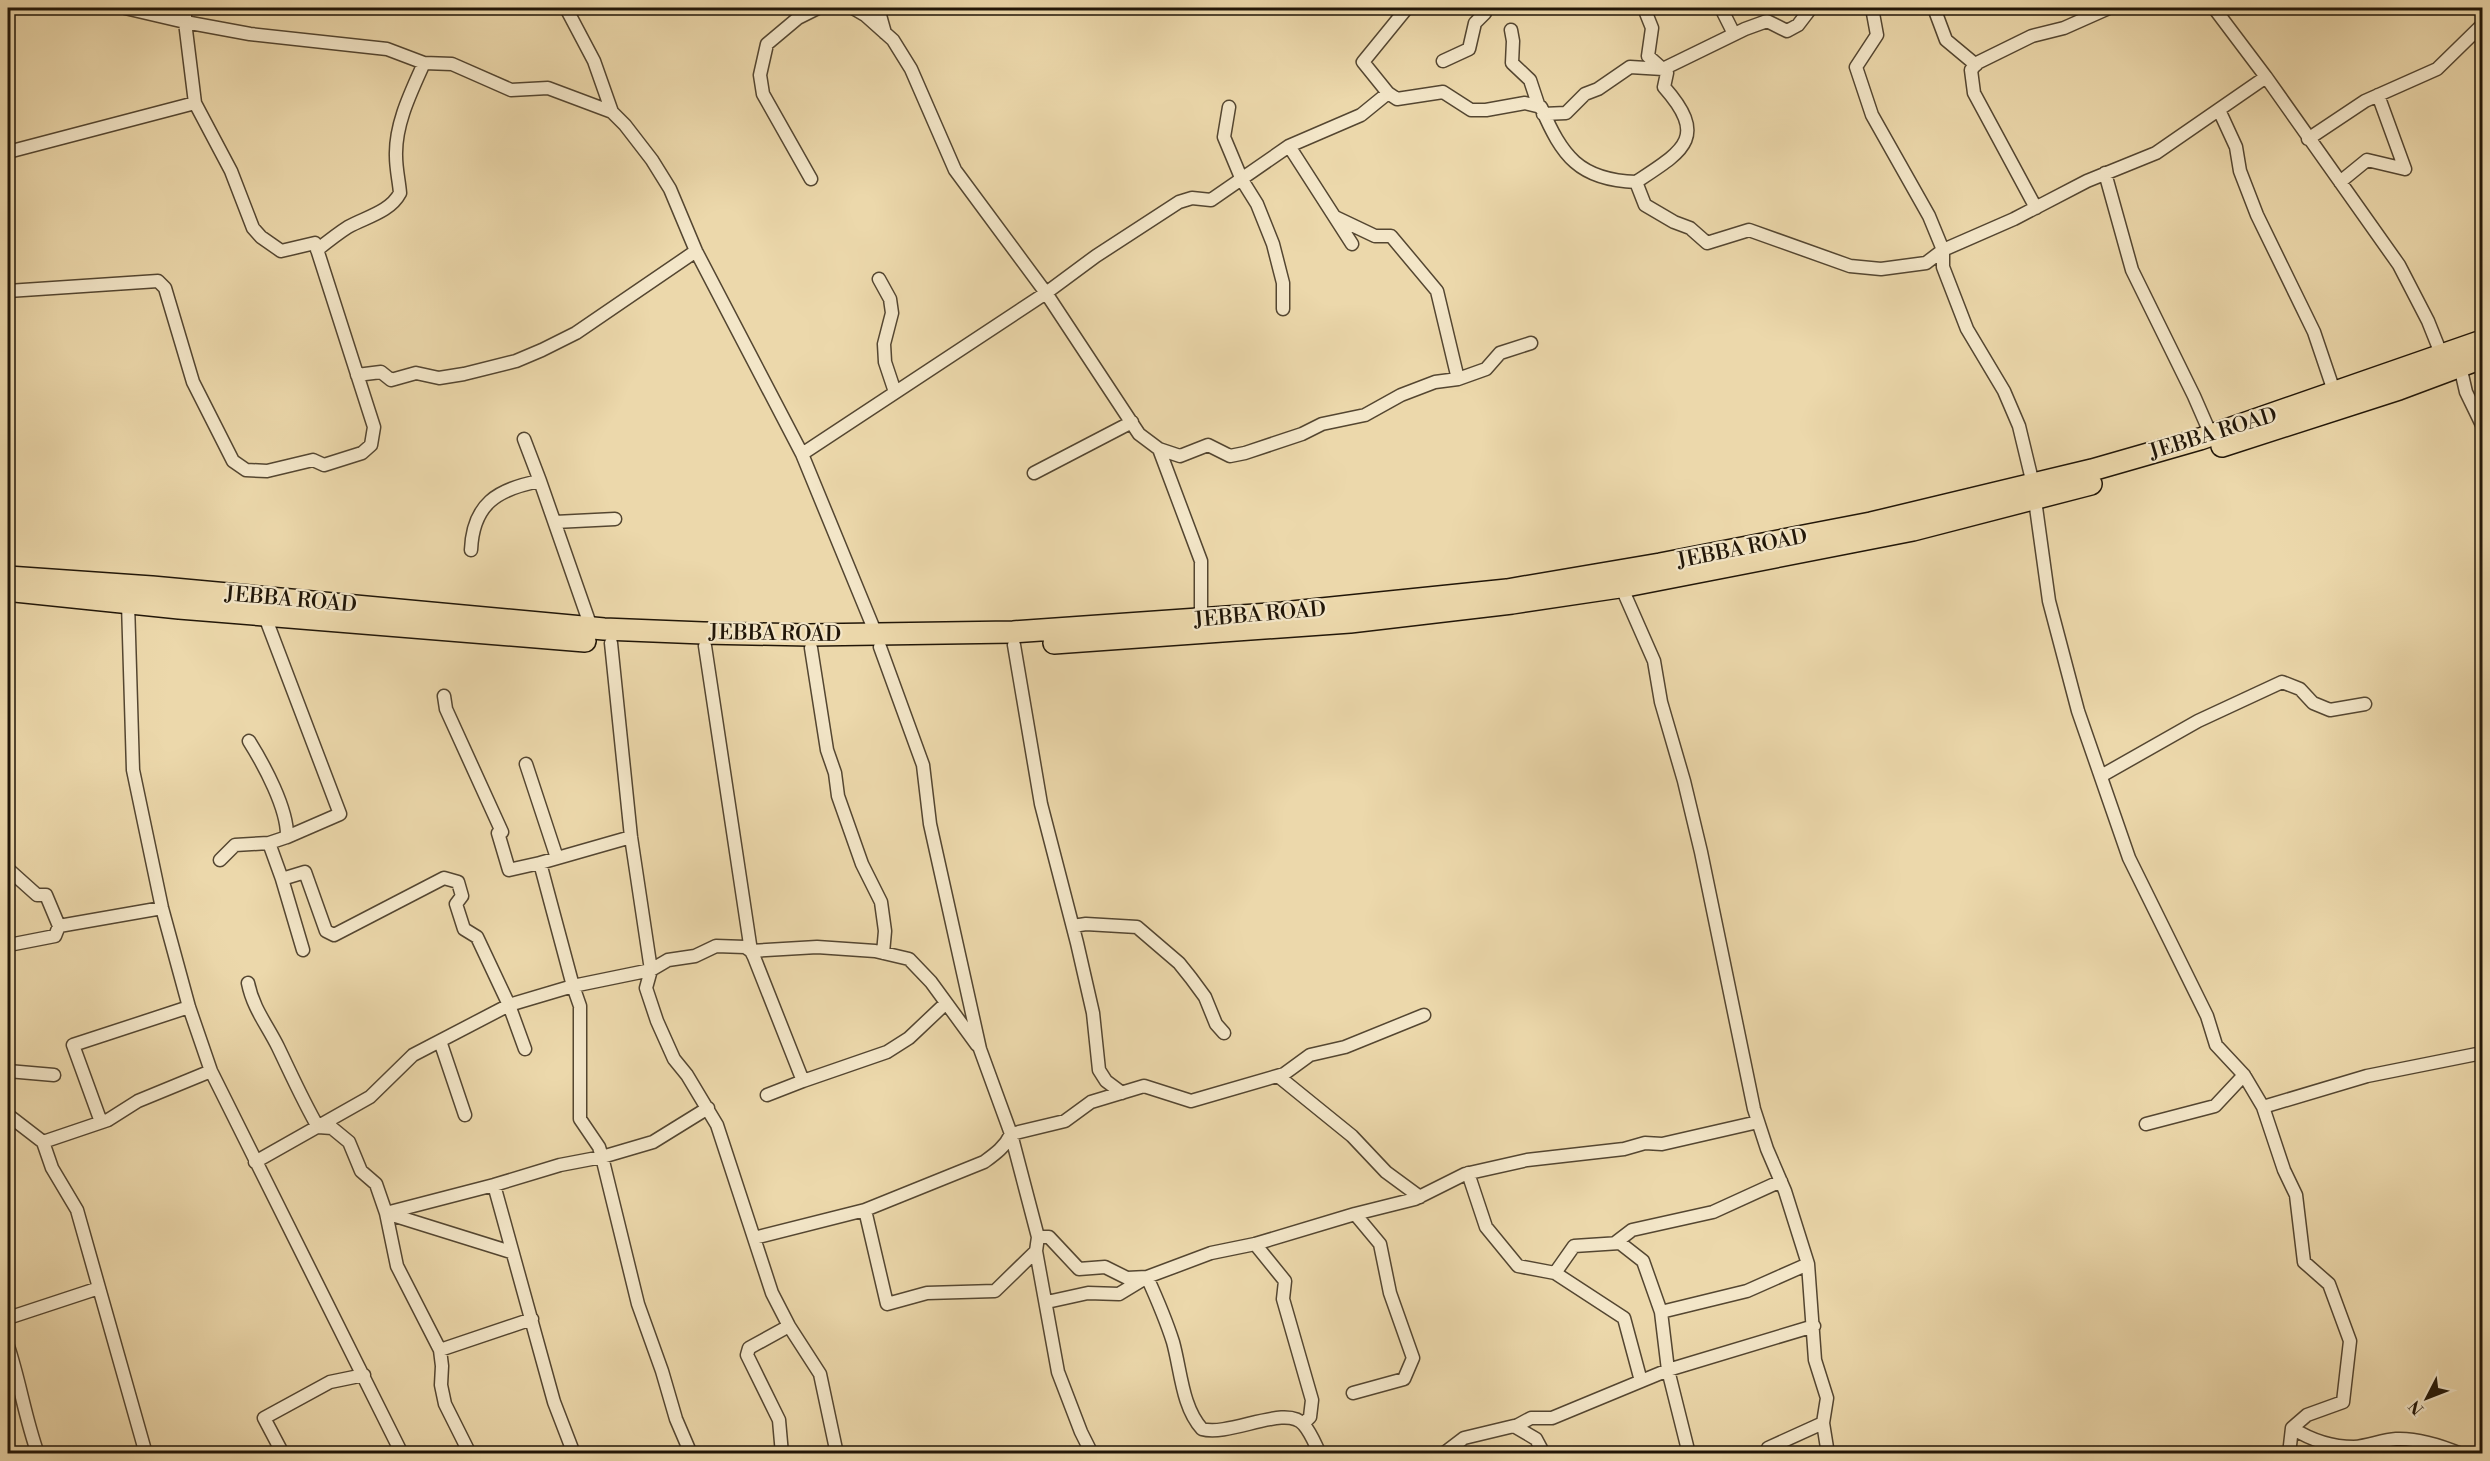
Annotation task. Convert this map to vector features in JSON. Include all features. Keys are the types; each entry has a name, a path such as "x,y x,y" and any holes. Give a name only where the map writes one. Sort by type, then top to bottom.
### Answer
{"highway":[{"name":"JEBBA ROAD","path":"9,586 163,587 591,627 809,635 878,640 1282,613 1507,590 1660,564 2034,492 2092,470 2211,435 2335,394 2482,341"},
{"path":"9,586 128,603 611,643 705,646 811,648 878,640 1014,645 1350,622 1512,603 1621,586 1913,530 2034,492 2250,438 2389,393 2482,358"}],"street":[{"path":"124,8 250,34 387,49 424,63 452,64 511,90 548,88 612,112 626,125 652,160 670,189 696,251 802,454 878,640 923,765 930,824 980,1049 1011,1134 1038,1237 1036,1251 1058,1372 1088,1450"},
{"path":"8,291 158,281 165,288 193,382 233,461 246,470 267,471 313,460 324,465 362,453 371,445 374,427 315,243 281,250 261,237 253,228 231,171 195,103 184,22 185,8"},
{"path":"566,8 594,62 612,112"},
{"path":"811,179 763,94 760,75 767,44 798,18 818,8"},
{"path":"853,8 865,15 893,40 911,69 955,170 1046,293 1139,434 1159,449 1180,456 1208,445 1230,456 1245,453 1322,424 1365,415 1401,395 1435,382 1458,379 1486,369 1500,353 1531,343"},
{"path":"878,8 886,34"},
{"path":"1407,8 1363,62 1388,93 1397,99 1443,92 1471,110 1486,110 1525,103 1541,110 1566,112 1585,94 1598,89 1630,67 1663,69 1734,34 1767,21 1787,31 1798,25 1811,8"},
{"path":"1443,61 1469,49 1475,23 1485,13 1480,8"},
{"path":"1511,30 1512,63 1530,80 1554,138 1569,158 1600,179 1636,182 1657,168 1685,144 1689,133 1688,123 1673,97 1664,87 1667,73 1648,56 1652,28 1644,8"},
{"path":"1721,8 1734,34"},
{"path":"1872,8 1877,35 1856,67 1872,115 1929,216 1943,250 1943,267 1967,329 2004,391 2019,426 2034,492 2049,601 2078,711 2129,858 2207,1016 2216,1045 2244,1075 2263,1107 2284,1170 2296,1195 2304,1262 2329,1284 2350,1341 2343,1402 2307,1415 2292,1428 2289,1454"},
{"path":"1934,8 1946,40 1976,65"},
{"path":"2036,208 1974,93 1971,70 1976,65 2032,36 2064,28 2109,8"},
{"path":"2216,8 2404,274 2428,321 2442,356"},
{"path":"2308,139 2365,101 2437,69 2482,25"},
{"path":"317,250 351,226 389,207 397,199 400,193 396,154 400,128 406,103 424,63"},
{"path":"1636,182 1645,205 1674,222 1690,228 1707,243 1749,230 1850,266 1881,269 1926,263 1943,250 2036,208 2104,173 2156,153 2266,77"},
{"path":"802,454 1179,202 1192,198 1211,200 1289,146 1361,115 1388,93"},
{"path":"2340,182 2367,160 2405,169 2378,95"},
{"path":"8,152 195,103"},
{"path":"1229,107 1224,137 1242,180 1257,204 1273,244 1284,283 1283,309"},
{"path":"2219,110 2236,147 2240,171 2257,215 2314,332 2335,394"},
{"path":"1289,146 1352,244"},
{"path":"2104,173 2132,270 2211,435"},
{"path":"1335,217 1375,236 1391,236 1437,291 1458,379"},
{"path":"357,375 381,372 391,380 416,373 439,378 516,361 576,333 696,251"},
{"path":"879,279 890,299 892,313 884,344 885,362 895,392"},
{"path":"2460,366 2466,392 2482,425"},
{"path":"1034,473 1132,422"},
{"path":"524,439 591,627"},
{"path":"1159,449 1201,561 1201,619"},
{"path":"471,550 472,530 487,505 498,493 516,485 540,481"},
{"path":"555,522 615,519"},
{"path":"1621,586 1654,661 1661,702 1699,841 1758,1122 1781,1181 1808,1264 1815,1360 1827,1398 1823,1423 1828,1454"},
{"path":"128,603 133,770 162,908 189,1007 211,1071 255,1162 292,1229 402,1454"},
{"path":"219,860 235,846 269,843 339,814 264,614"},
{"path":"611,643 631,837 651,970 646,988 657,1022 674,1059 708,1108 726,1148 772,1293 789,1326 820,1374 837,1454"},
{"path":"1014,645 1041,804 1093,1012 1099,1070 1106,1082 1122,1093"},
{"path":"705,646 751,951 803,1080"},
{"path":"811,648 827,750 835,772 838,796 862,864 881,902 885,931 883,953"},
{"path":"2101,776 2198,721 2282,682 2300,689 2313,703 2330,710 2365,704"},
{"path":"444,696 446,709 502,832 498,834 509,870 631,837"},
{"path":"249,741 261,759 287,824 287,837"},
{"path":"526,764 557,858"},
{"path":"269,843 303,950"},
{"path":"540,863 580,1006 580,1119 599,1147 638,1304 676,1419 691,1454"},
{"path":"8,869 37,895 46,895 59,926 55,936 14,944"},
{"path":"282,879 305,872 326,931 334,935 444,878 458,882 462,896 456,904 464,929 477,937 509,1005 525,1049"},
{"path":"59,926 162,908"},
{"path":"1073,926 1086,924 1137,927 1179,963 1205,997 1216,1024 1224,1033"},
{"path":"255,1162 370,1097 413,1055 509,1005 573,986 651,970 668,960 695,956 716,946 745,947 751,951 817,947 883,953 909,959 931,982 980,1049"},
{"path":"248,983 259,1015 278,1046 296,1088 318,1127"},
{"path":"767,1095 803,1080 886,1052 909,1038 946,1003"},
{"path":"101,1122 73,1045 189,1007"},
{"path":"1011,1134 1065,1121 1090,1102 1144,1086 1191,1101 1278,1076 1310,1055 1345,1047 1424,1015"},
{"path":"440,1041 465,1115"},
{"path":"2263,1107 2367,1076 2482,1053"},
{"path":"8,1071 54,1075"},
{"path":"43,1142 101,1122 138,1101 211,1071"},
{"path":"2146,1124 2215,1106 2244,1075"},
{"path":"1278,1076 1352,1136 1386,1172 1420,1197"},
{"path":"386,1213 560,1165 602,1157 654,1142 708,1108"},
{"path":"8,1115 43,1142 52,1168 77,1210 146,1454"},
{"path":"1047,1302 1088,1293 1119,1294 1148,1277 1211,1253 1255,1244 1420,1197 1468,1173 1527,1160 1624,1149 1645,1143 1662,1144 1758,1122"},
{"path":"318,1127 332,1128 349,1142 361,1171 376,1184 386,1213 397,1266 440,1350 441,1385 445,1404 469,1452"},
{"path":"754,1238 865,1210 984,1162 1007,1143 1011,1134"},
{"path":"1468,1173 1486,1227 1518,1266 1555,1273 1624,1318 1641,1381"},
{"path":"1615,1243 1632,1230 1713,1212 1781,1181"},
{"path":"494,1185 554,1402 574,1454"},
{"path":"865,1210 887,1304 927,1293 995,1291 1036,1251"},
{"path":"386,1213 511,1252"},
{"path":"1353,1393 1404,1379 1413,1358 1390,1293 1380,1244 1355,1214"},
{"path":"1038,1237 1049,1237 1079,1269 1106,1267 1127,1278 1148,1277"},
{"path":"1555,1273 1574,1246 1620,1242 1643,1261 1661,1312 1668,1370 1689,1454"},
{"path":"1255,1244 1285,1281 1283,1299 1312,1401 1310,1417 1304,1423"},
{"path":"1661,1312 1747,1291 1808,1264"},
{"path":"1148,1277 1173,1342 1190,1412 1202,1429 1223,1431 1279,1416 1296,1419 1304,1423 1320,1454"},
{"path":"8,1318 40,1310 99,1288"},
{"path":"440,1350 532,1319"},
{"path":"782,1454 778,1420 747,1355 749,1348 789,1326"},
{"path":"1443,1454 1464,1438 1516,1426 1531,1418 1552,1418 1668,1370 1814,1326"},
{"path":"8,1346 19,1378 25,1411 38,1454"},
{"path":"283,1454 264,1418 330,1382 364,1376"},
{"path":"1766,1454 1768,1448 1823,1423"},
{"path":"1516,1426 1536,1439 1544,1454"},
{"path":"2292,1428 2310,1439 2329,1444 2355,1447 2398,1439 2442,1446 2461,1454"}]}
